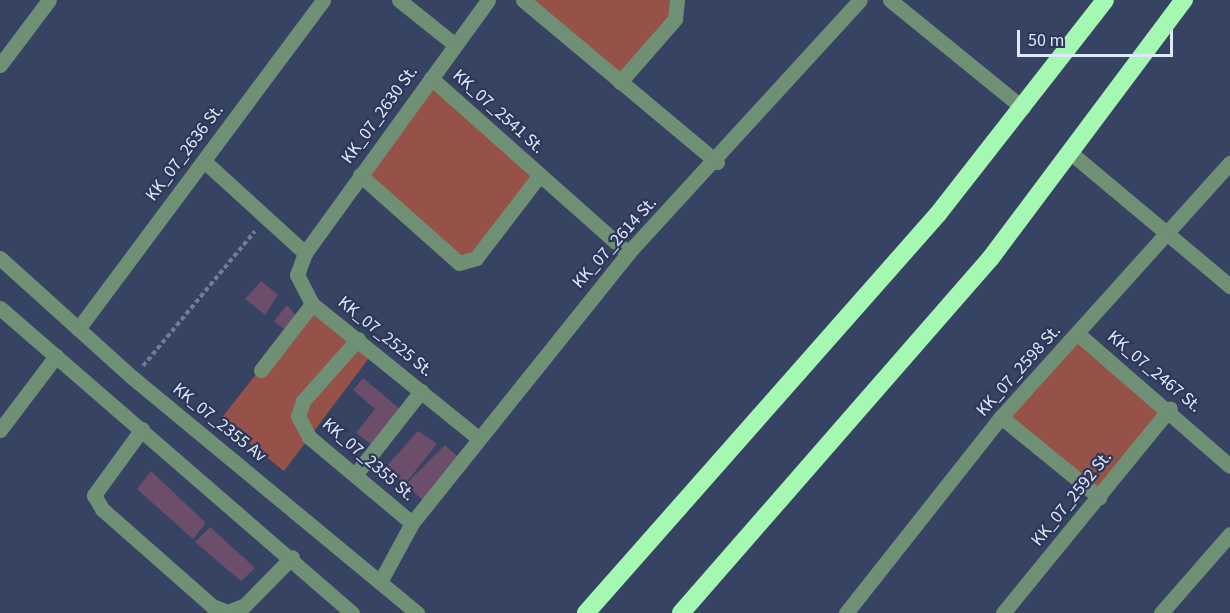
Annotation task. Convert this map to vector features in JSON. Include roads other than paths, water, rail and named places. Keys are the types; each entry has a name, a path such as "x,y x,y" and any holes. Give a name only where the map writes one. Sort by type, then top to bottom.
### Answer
{"highway":[{"path":"586,613 823,348 1023,108 1105,0"},
{"path":"681,613 990,259 1072,154 1184,0"}],"street":[{"path":"0,65 49,0"},
{"name":"KK_07_2636 St.","path":"78,329 323,0"},
{"path":"399,0 454,44"},
{"name":"KK_07_2630 St.","path":"304,253 488,0"},
{"path":"523,0 717,162"},
{"name":"KK_07_2614 St.","path":"380,582 412,523 477,437 628,253 717,162 860,0"},
{"path":"890,0 1023,108"},
{"path":"620,82 678,4"},
{"name":"KK_07_2541 St.","path":"431,78 628,253"},
{"path":"1072,154 1230,286"},
{"path":"204,161 263,221 304,253"},
{"name":"KK_07_2598 St.","path":"846,613 1002,417 1078,334 1166,231 1230,163"},
{"name":"KK_07_2541 St.","path":"360,175 459,264 476,258 539,176"},
{"name":"KK_07_2525 St.","path":"304,253 297,275 312,304 477,437"},
{"name":"KK_07_2355 Av","path":"0,258 133,378 417,613"},
{"path":"261,369 312,304"},
{"path":"0,309 292,557 352,613"},
{"name":"KK_07_2467 St.","path":"1078,334 1170,408 1230,466"},
{"name":"KK_07_2355 St.","path":"358,339 303,401 298,416 309,437 412,523"},
{"path":"0,430 56,356"},
{"path":"355,475 421,391"},
{"name":"KK_07_2592 St.","path":"1003,613 1170,408"},
{"path":"1002,417 1099,497"},
{"path":"142,429 94,495 102,509 212,606 228,612 245,605 292,557"},
{"path":"1161,613 1230,534"}]}
